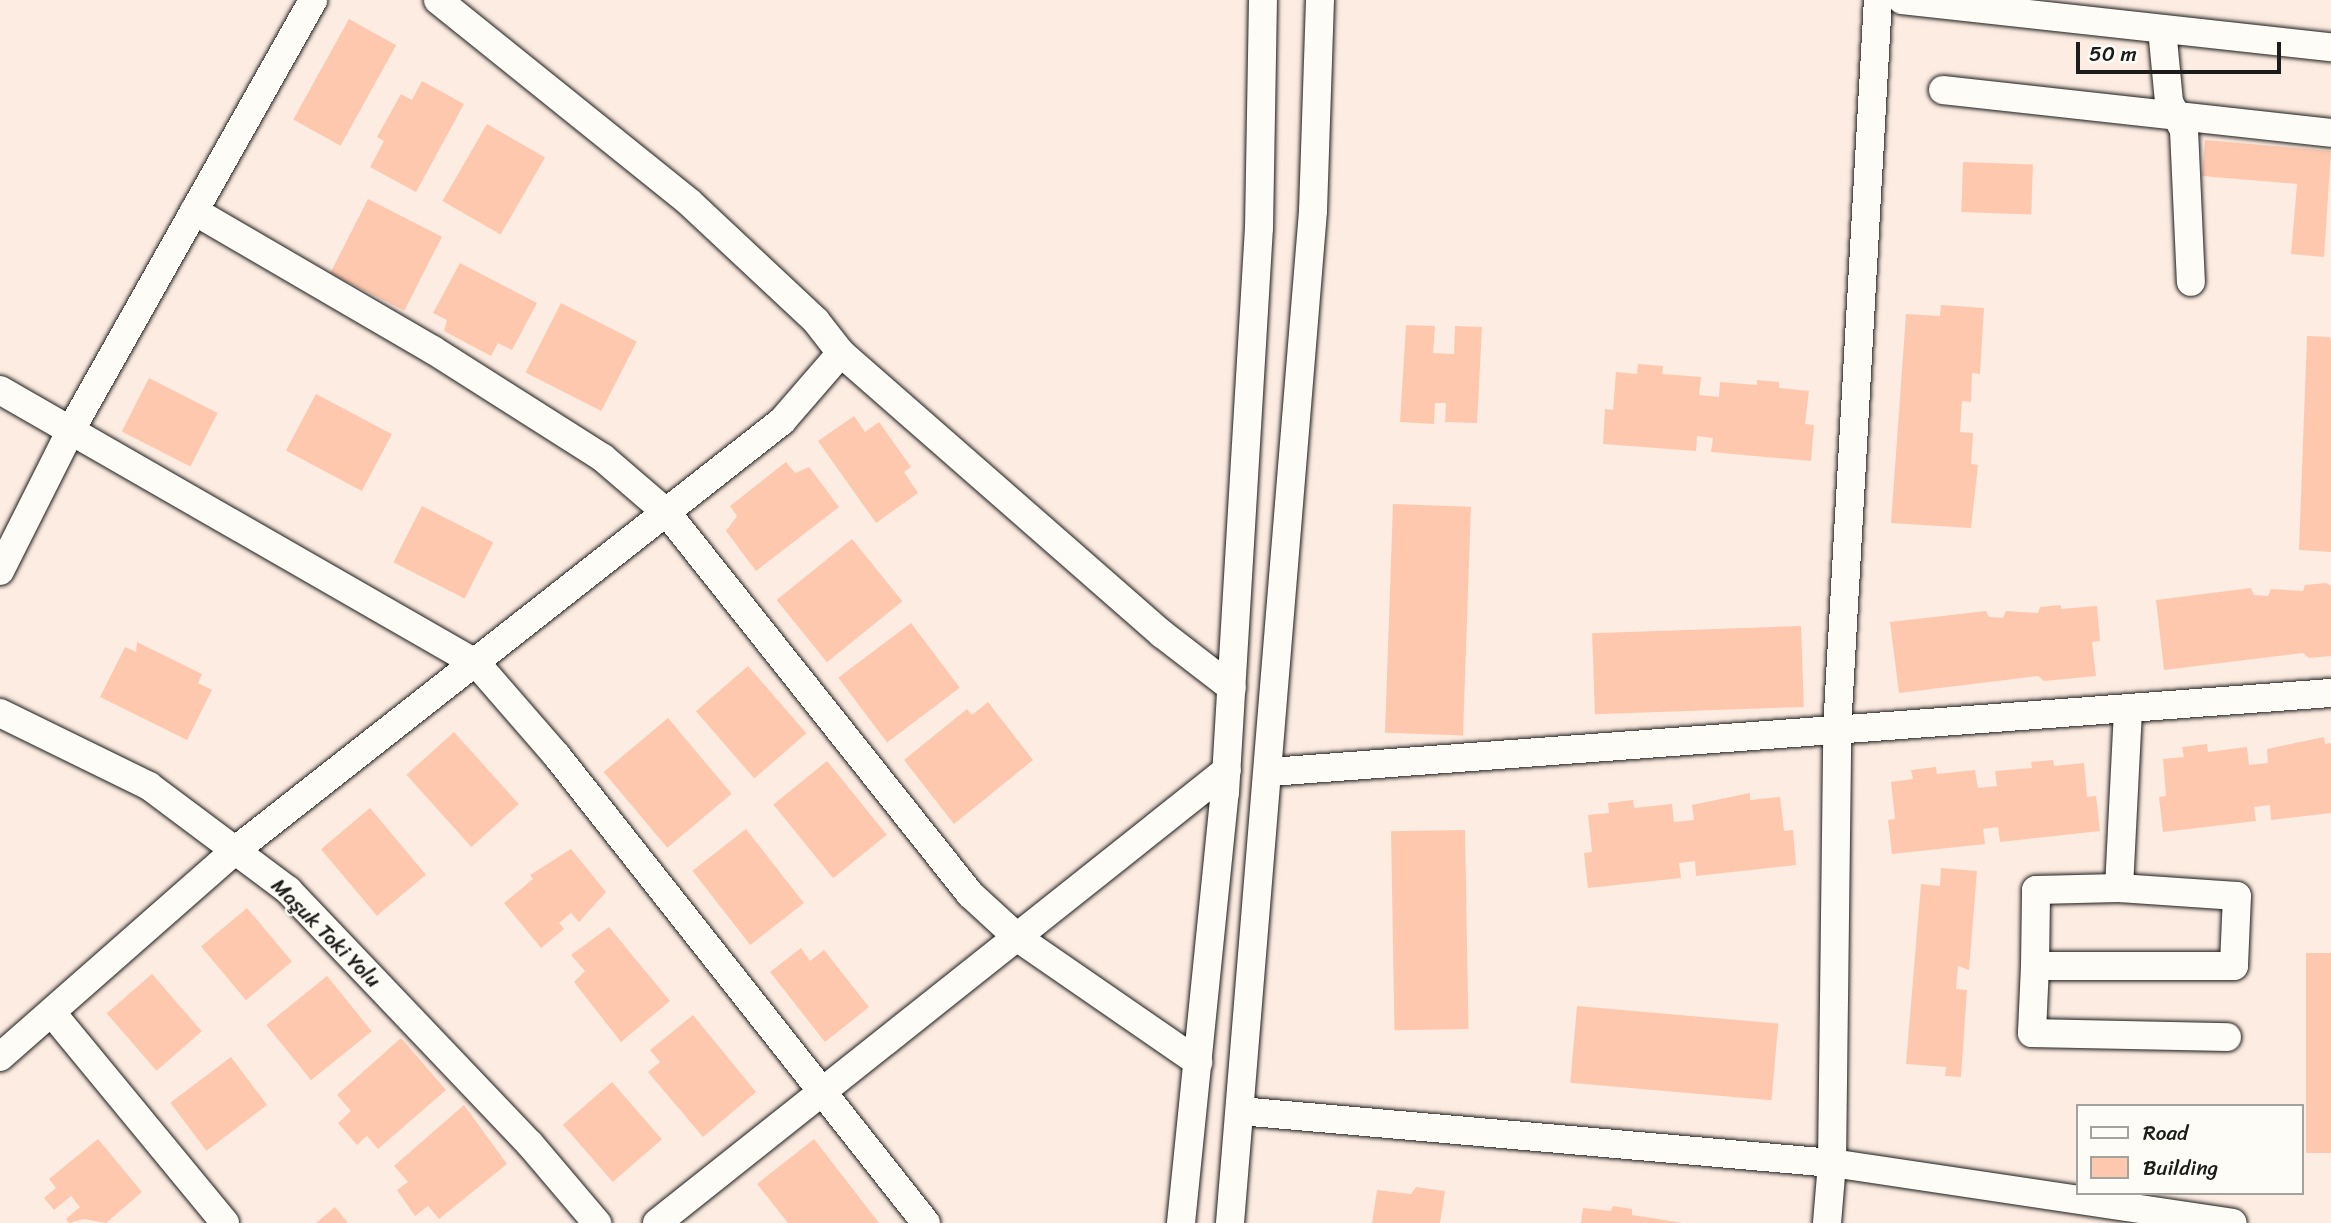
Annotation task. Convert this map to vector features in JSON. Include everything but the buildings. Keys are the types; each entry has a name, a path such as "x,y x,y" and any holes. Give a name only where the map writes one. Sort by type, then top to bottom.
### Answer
{"street":[{"path":"0,571 72,428 313,0"},
{"path":"438,0 689,202 816,321 841,353 1162,634 1232,688"},
{"path":"1181,1223 1227,770 1259,228 1263,0"},
{"path":"1230,1223 1270,772 1313,211 1320,0"},
{"path":"1827,1223 1832,1163 1837,730 1878,0"},
{"path":"1902,0 2331,47"},
{"path":"2162,29 2169,102 2184,130 2191,282"},
{"path":"1943,89 2331,133"},
{"path":"194,211 433,350 603,458 667,513 970,894 1018,938 1198,1062"},
{"path":"0,1057 237,849 477,664 782,421 841,353"},
{"path":"0,390 72,428 477,664 557,756 822,1095 926,1223"},
{"path":"1270,772 2331,693"},
{"path":"2119,888 2128,708"},
{"name":"Maşuk Toki Yolu","path":"0,713 149,786 237,849 288,890 530,1144 597,1223"},
{"path":"657,1223 822,1095 1227,770"},
{"path":"2035,966 2234,966 2237,896 2119,888 2036,890 2032,1033 2227,1037"},
{"path":"52,1013 225,1223"},
{"path":"1240,1111 1832,1163 2064,1210 2233,1223"}]}
